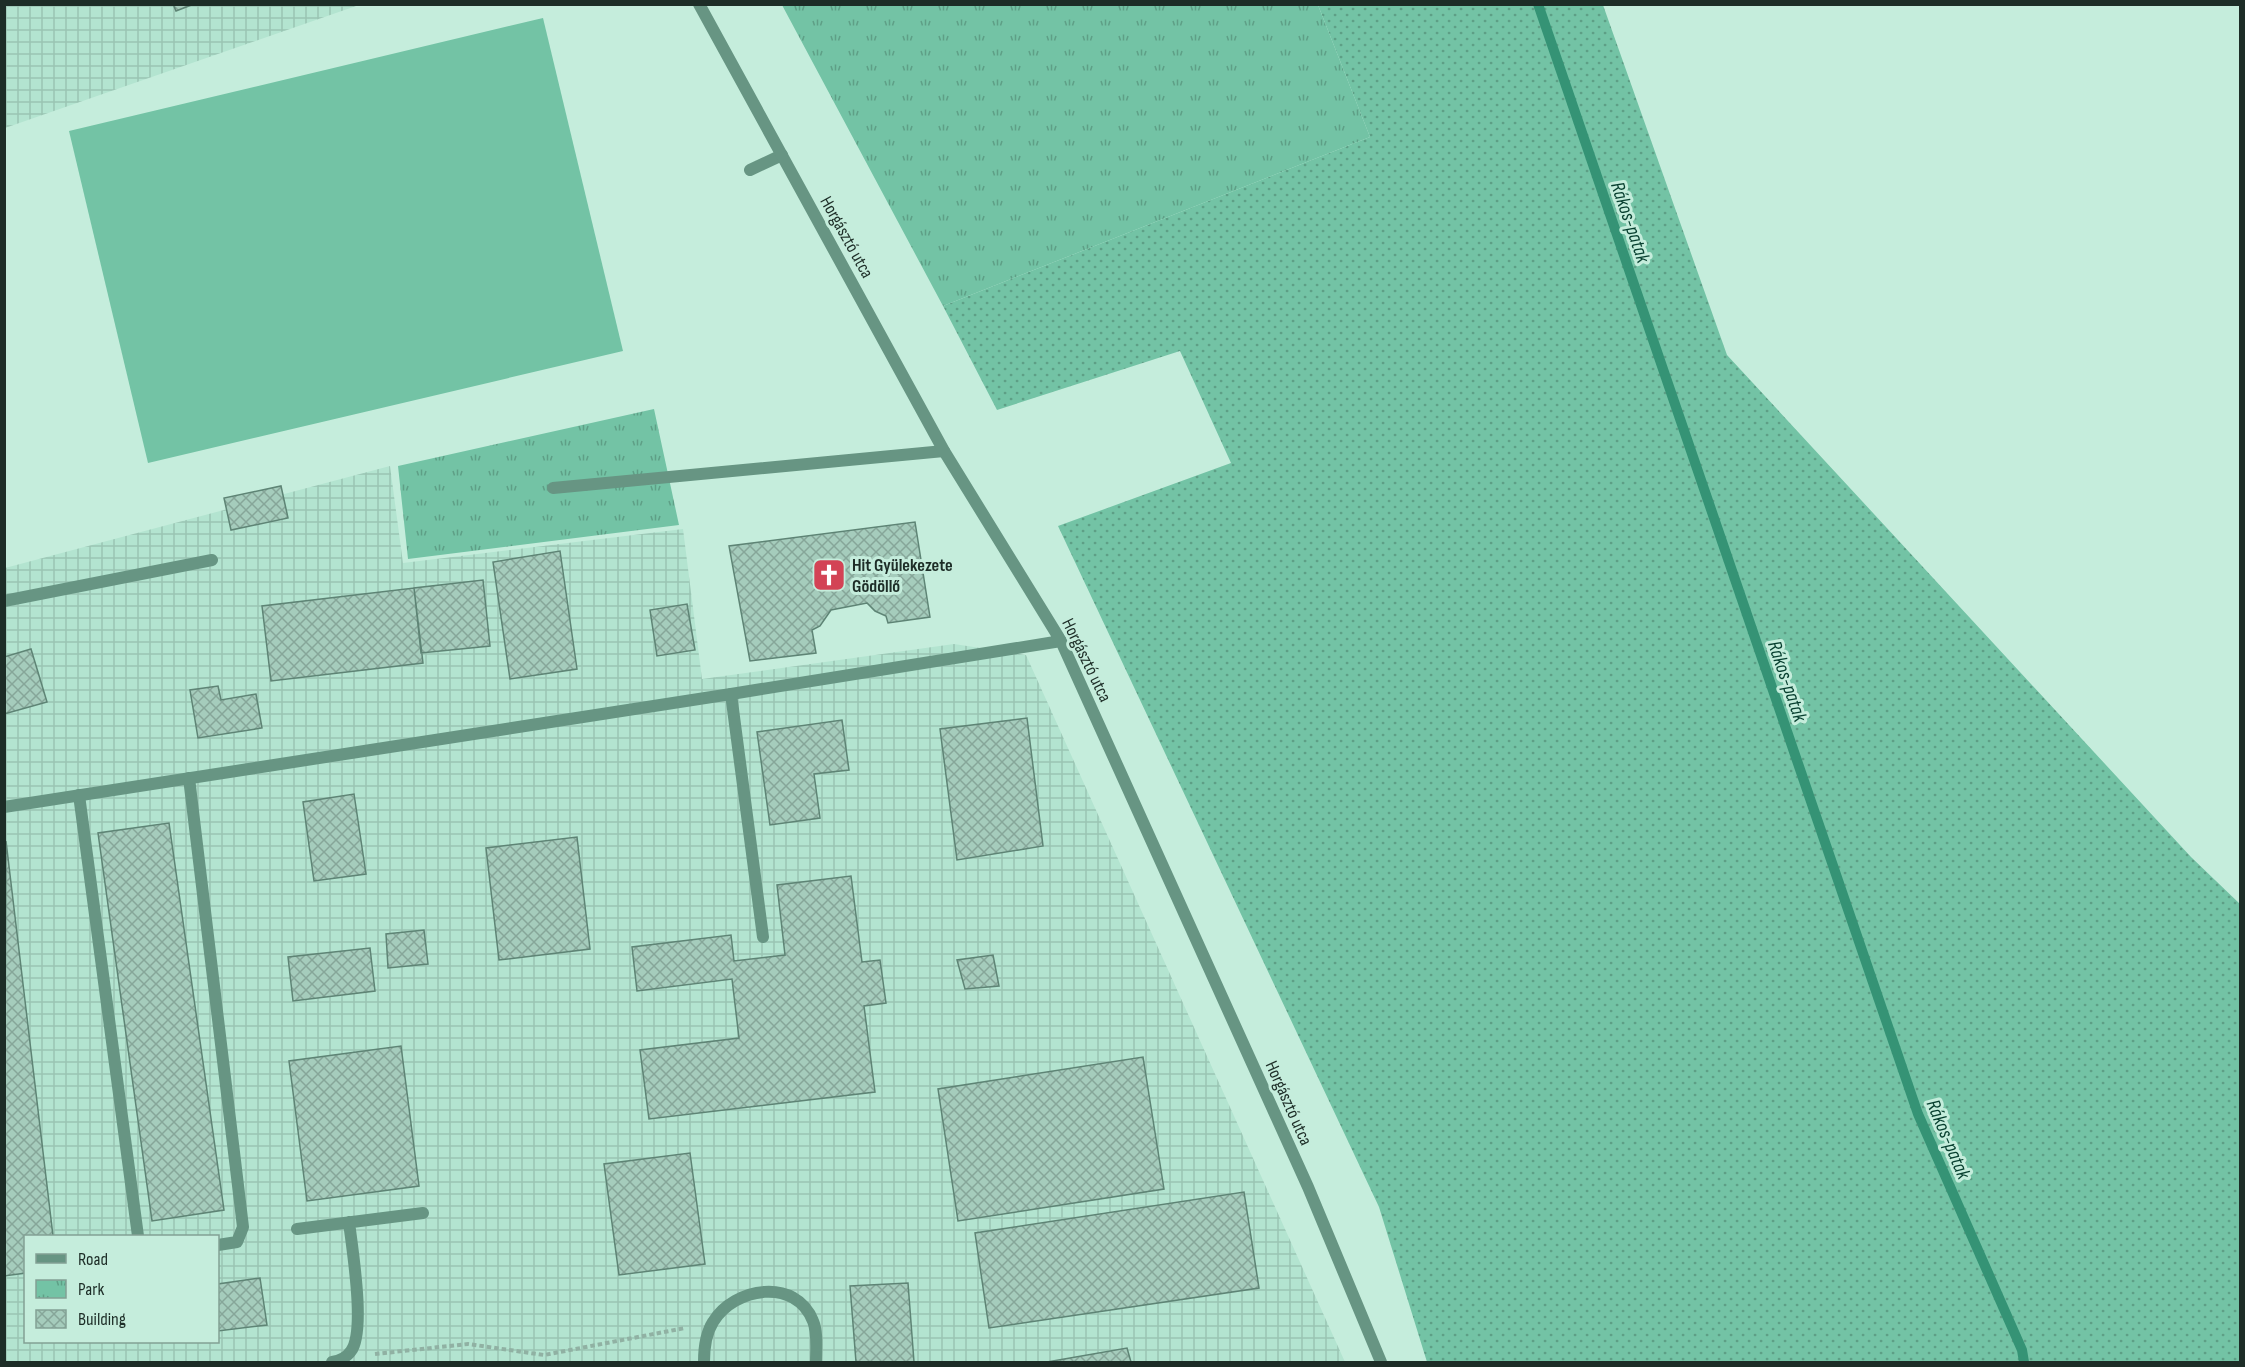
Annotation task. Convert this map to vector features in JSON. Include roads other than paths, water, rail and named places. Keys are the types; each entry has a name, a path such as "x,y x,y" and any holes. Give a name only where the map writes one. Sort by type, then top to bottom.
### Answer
{"street":[{"name":"Horgásztó utca","path":"699,4 944,451 1061,641 1308,1187 1381,1362"},
{"path":"750,170 782,155"},
{"path":"553,488 944,451"},
{"path":"4,601 212,560"},
{"path":"4,807 1061,641"},
{"path":"731,694 762,937"},
{"path":"189,778 243,1227 237,1242 219,1245"},
{"path":"79,795 138,1235"},
{"path":"297,1229 423,1213"},
{"path":"332,1362 345,1357 356,1341 357,1305 349,1222"},
{"path":"704,1362 705,1344 712,1323 735,1300 754,1292 772,1291 786,1294 809,1311 815,1324 816,1362"}],"waterway":[{"name":"Rákos-patak","path":"1538,4 1918,1114 2022,1350 2024,1362"}],"place":[{"name":"Hit Gyülekezete Gödöllő","path":"829,575"}]}
